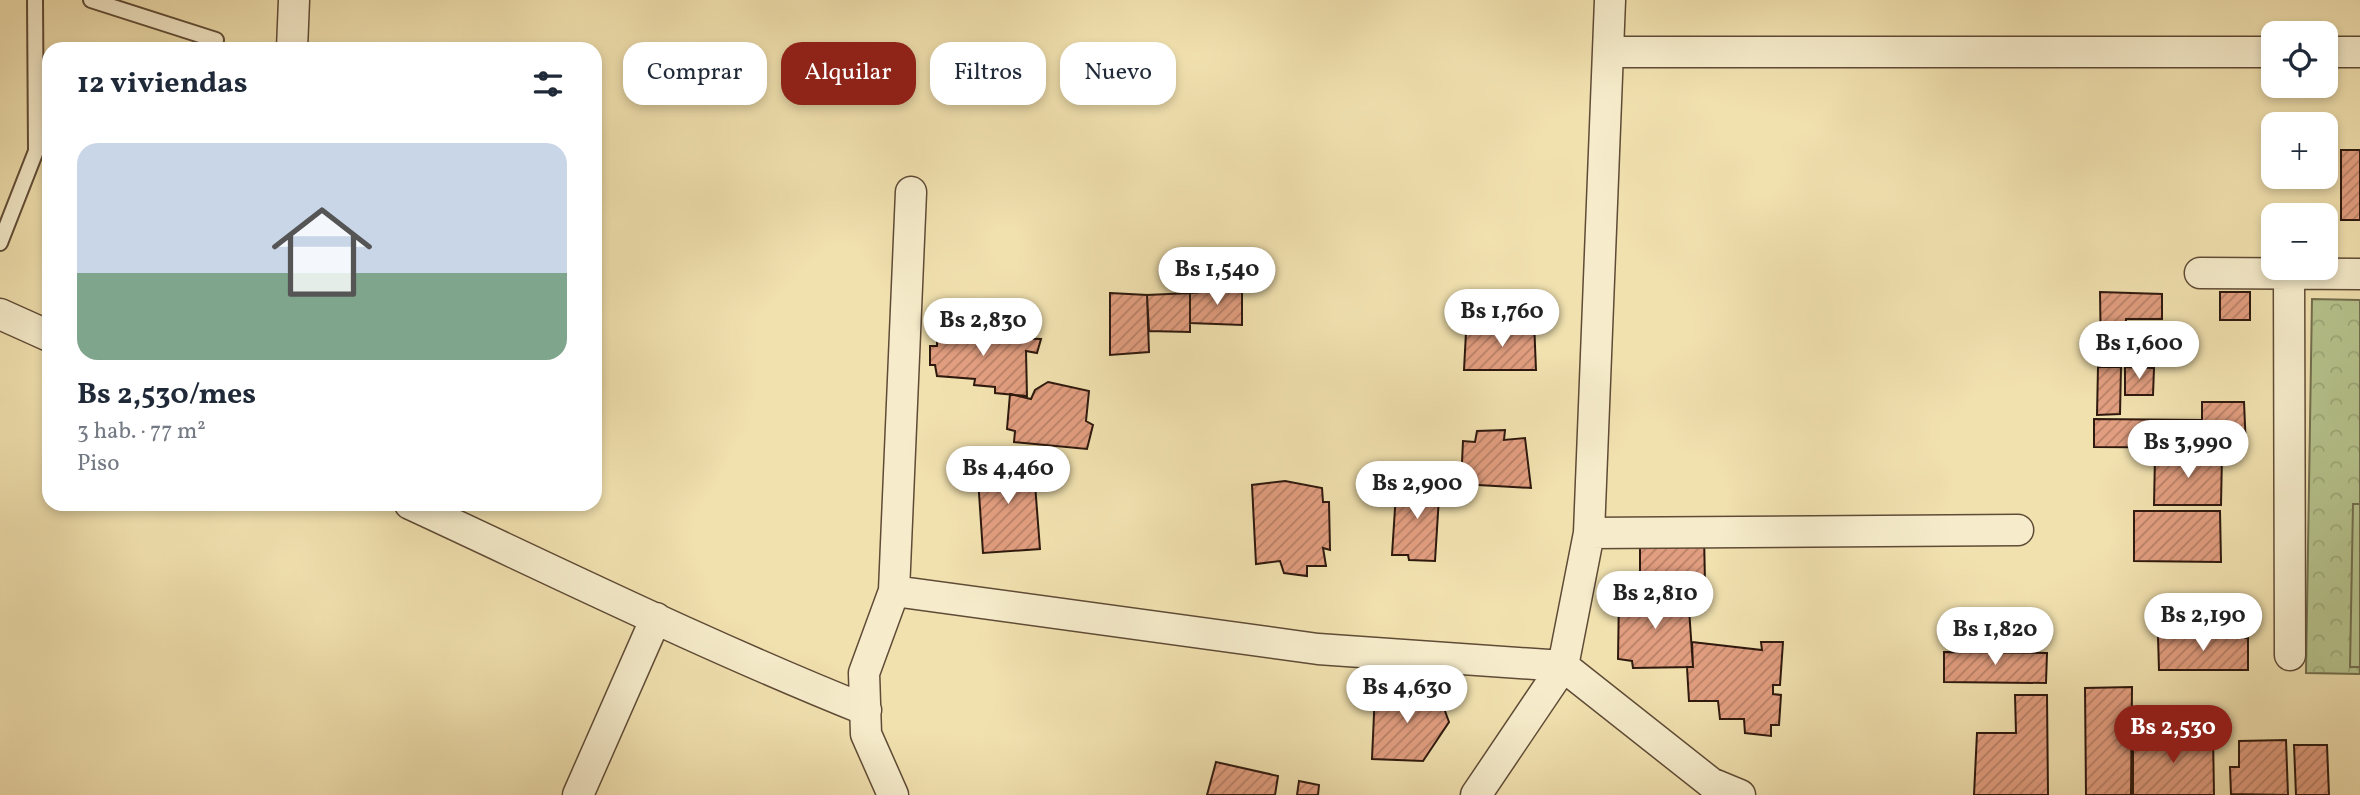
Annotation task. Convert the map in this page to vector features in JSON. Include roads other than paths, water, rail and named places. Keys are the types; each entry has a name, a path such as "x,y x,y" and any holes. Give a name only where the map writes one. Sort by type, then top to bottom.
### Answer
{"street":[{"path":"292,42 294,0"},
{"path":"1476,795 1563,666 1589,533 1610,0"},
{"path":"2338,52 2360,51"},
{"path":"1608,52 2261,52"},
{"path":"893,795 866,734 864,673 894,592 911,192"},
{"path":"2200,273 2261,274"},
{"path":"2338,274 2360,274"},
{"path":"2289,280 2290,655"},
{"path":"0,314 42,333"},
{"path":"425,511 813,689 866,710"},
{"path":"1589,533 2018,530"},
{"path":"894,592 1318,649 1563,666 1711,789 1740,795"},
{"path":"578,795 656,618"}],"lane":[{"path":"0,243 36,151 35,0"},
{"path":"91,0 216,40"}]}
